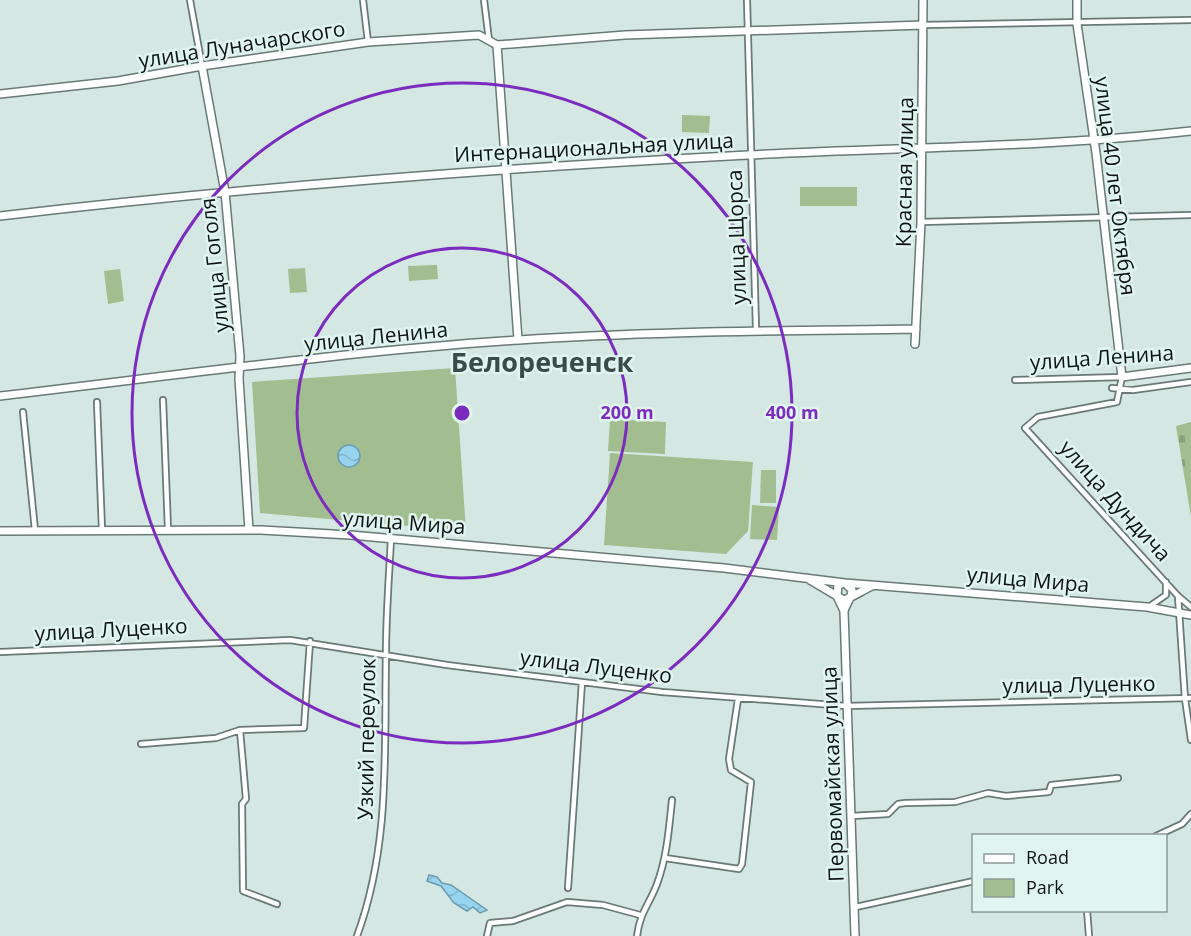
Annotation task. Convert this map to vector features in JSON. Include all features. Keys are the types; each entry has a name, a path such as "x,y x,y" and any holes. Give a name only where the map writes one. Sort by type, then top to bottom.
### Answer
{"street":[{"name":"улица Гоголя","path":"190,0 225,192 240,356 249,530"},
{"path":"363,0 368,42"},
{"path":"484,0 489,40 497,45 625,35 923,25 1077,24 1191,20"},
{"name":"улица Щорса","path":"747,0 756,329"},
{"name":"Красная улица","path":"915,344 923,148 923,0"},
{"name":"улица 40 лет Октября","path":"1077,0 1077,24 1095,142 1122,377"},
{"name":"улица Луначарского","path":"0,94 118,81 202,66 368,42 479,35 489,40"},
{"path":"497,45 518,340"},
{"name":"Интернациональная улица","path":"0,216 225,192 506,168 750,155 1095,142 1191,131"},
{"path":"921,222 1191,215"},
{"name":"улица Ленина","path":"0,396 239,368 518,340 756,329 916,332"},
{"name":"улица Ленина","path":"1015,380 1122,377 1191,368"},
{"path":"1119,390 1122,377"},
{"path":"1112,388 1119,390 1191,382"},
{"name":"улица Дундича","path":"1119,390 1117,402 1038,417 1025,428 1178,596 1191,607"},
{"path":"163,400 168,529"},
{"path":"98,402 102,530"},
{"path":"23,412 35,530"},
{"name":"улица Мира","path":"0,531 249,530 391,539 805,577 845,583 1147,607 1191,615"},
{"name":"Узкий переулок","path":"357,936 380,849 386,738 386,654 391,539"},
{"name":"улица Мира","path":"805,577 837,596"},
{"path":"1147,607 1157,604 1166,595 1166,582"},
{"path":"851,596 852,590 845,583 838,585 837,596 844,600 873,585"},
{"name":"Первомайская улица","path":"837,596 844,611 846,706 856,907 855,936"},
{"name":"Первомайская улица","path":"844,611 851,596"},
{"path":"1178,596 1191,740"},
{"path":"141,744 216,738 240,730 304,728 310,641"},
{"name":"улица Луценко","path":"0,652 219,642 310,641 582,682 738,699 846,706 1188,699"},
{"path":"568,888 575,747 582,682"},
{"path":"665,858 740,869 751,782 731,770 729,759 738,699"},
{"path":"240,730 246,799 242,804 243,891 277,904"},
{"path":"851,816 888,814 898,804 955,802 988,794 1033,795 1049,792 1051,785 1118,778"},
{"path":"637,936 640,915 656,885 665,858 672,800"},
{"path":"1160,834 1182,824 1191,814"},
{"path":"856,907 972,881"},
{"path":"487,936 490,923 513,921 567,900 603,905 640,915"},
{"path":"1087,912 1089,936"}],"green space":[{"path":"682,115 710,116 709,133 682,132"},
{"path":"800,187 857,187 857,206 800,206"},
{"path":"437,265 438,279 409,281 408,266"},
{"path":"305,268 307,292 290,293 288,269"},
{"path":"120,269 124,301 108,304 104,271"},
{"path":"455,368 466,531 260,513 252,382"},
{"path":"610,419 666,422 665,454 608,451"},
{"path":"1191,422 1191,517 1176,426"},
{"path":"610,453 753,462 748,531 726,554 604,545"},
{"path":"761,470 776,470 776,503 760,503"},
{"path":"752,505 779,507 777,540 750,539"}],"water":[{"path":"349,445 357,448 360,456 357,464 349,467 341,464 338,456 341,448"},
{"path":"429,875 437,877 442,883 451,885 487,910 480,913 473,907 467,911 454,903 441,886 427,881"}],"district":[{"name":"Белореченск","path":"542,363"}]}
